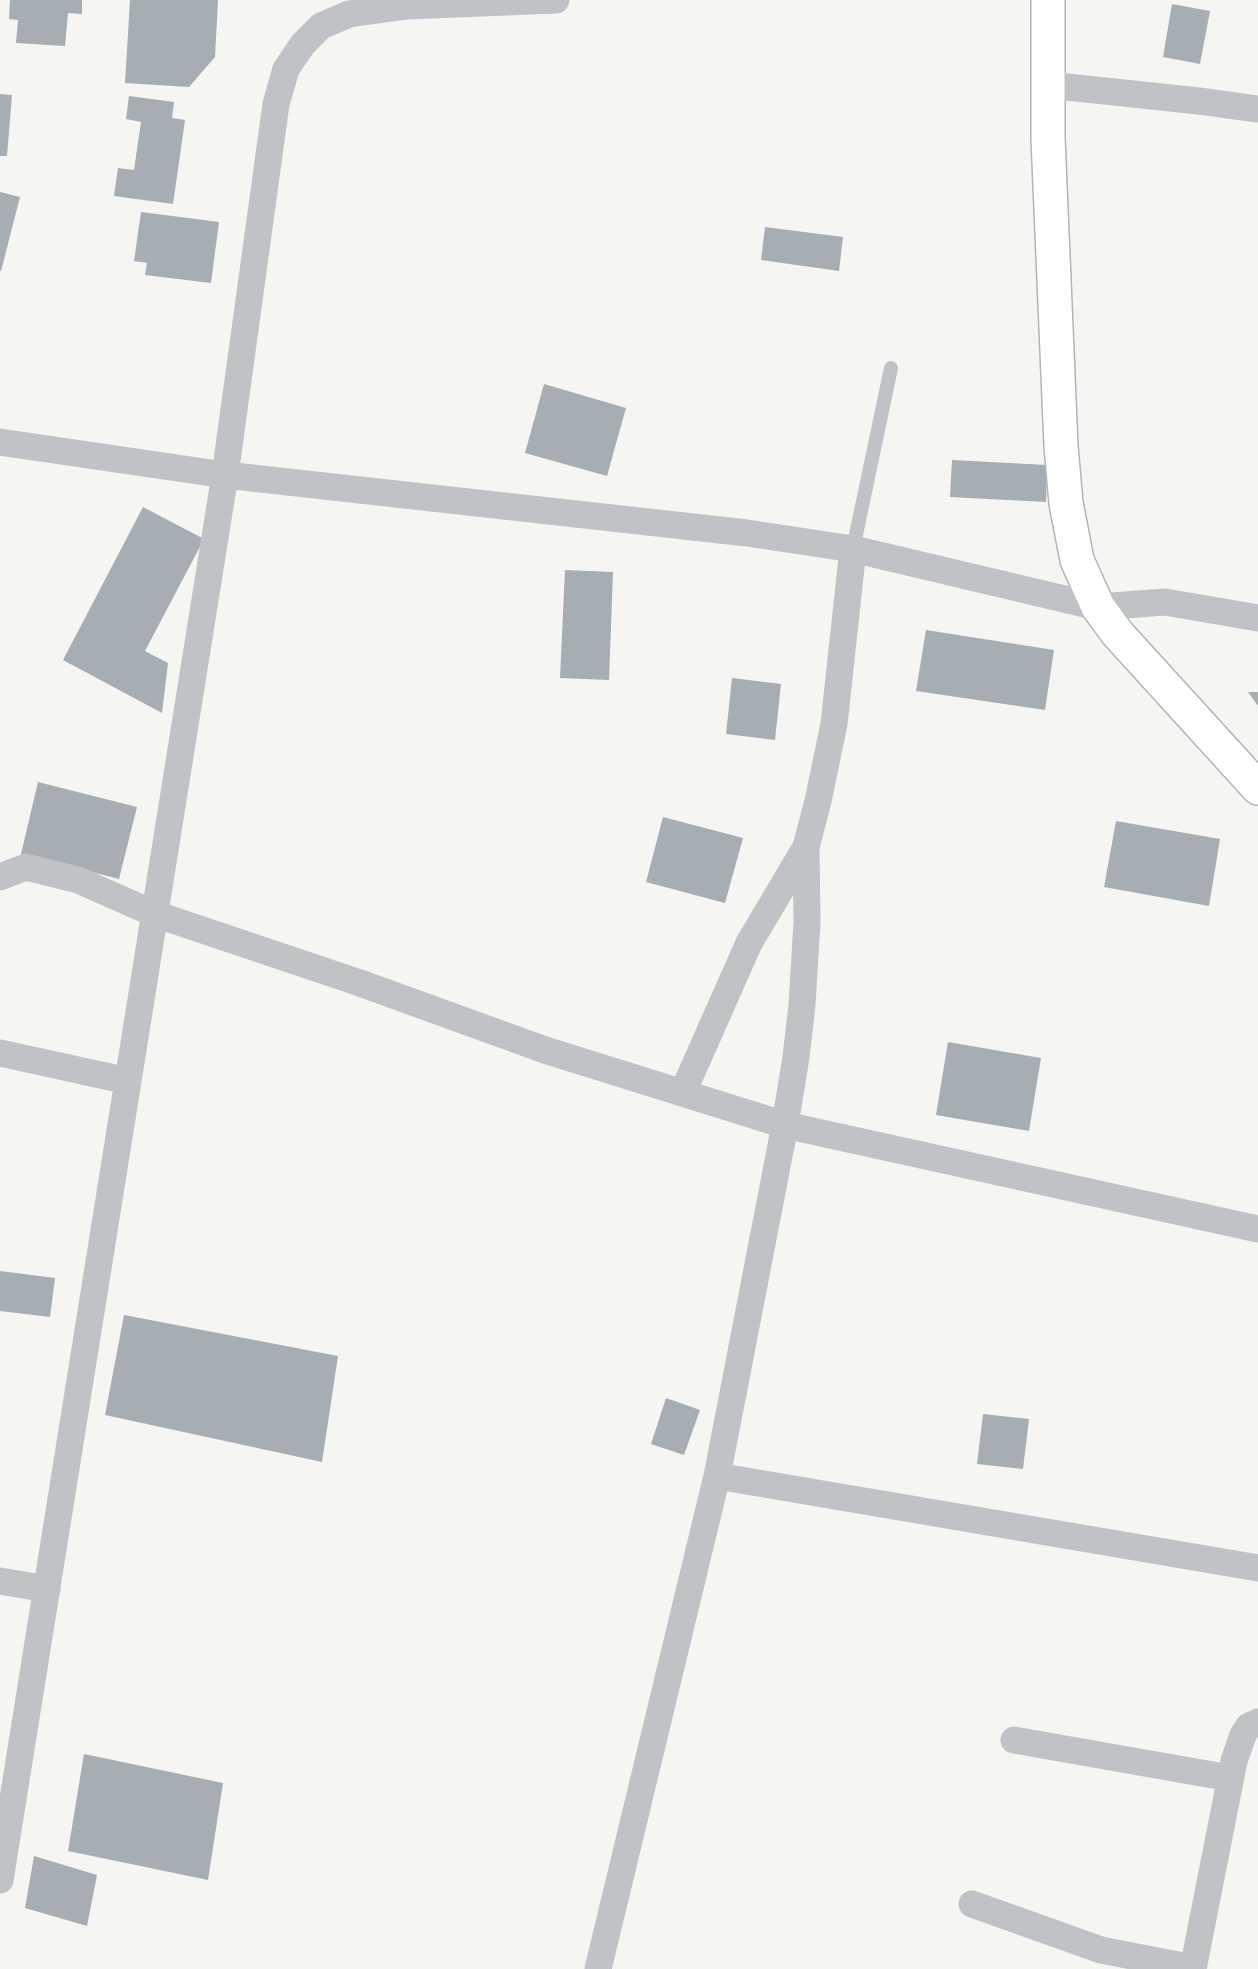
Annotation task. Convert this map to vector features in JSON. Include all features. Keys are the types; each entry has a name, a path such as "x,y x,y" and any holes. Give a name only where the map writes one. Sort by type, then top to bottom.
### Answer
{"street":[{"path":"0,1880 225,475 276,104 286,69 303,44 321,26 349,14 373,9 440,4 556,0"},
{"path":"1048,0 1048,138 1062,458 1066,503 1077,560 1098,607 1116,633 1258,788"},
{"path":"1048,85 1258,109"},
{"path":"0,442 225,475 747,533 852,549 1098,607 1165,602 1258,618"},
{"path":"683,1092 749,943 806,847 819,801 834,724 852,549"},
{"path":"598,1969 717,1476 785,1125 802,1005 807,922 806,847"},
{"path":"0,877 26,867 78,880 155,914 360,983 545,1050 785,1125 1258,1229"},
{"path":"0,1053 128,1081"},
{"path":"717,1476 1258,1568"},
{"path":"0,1581 47,1589"},
{"path":"972,1904 1101,1950 1193,1968 1230,1778 1243,1735 1249,1726 1258,1722"},
{"path":"1014,1740 1230,1778"}],"lane":[{"path":"852,549 891,368"}],"building":[{"path":"10,0 82,0 82,14 68,13 65,46 16,43 18,20 9,19"},
{"path":"130,0 218,0 215,57 189,87 125,83"},
{"path":"1172,4 1210,11 1200,64 1163,57"},
{"path":"0,94 12,95 7,156 0,156"},
{"path":"129,96 174,102 172,118 185,120 173,204 114,196 118,168 134,170 141,122 126,119"},
{"path":"0,192 20,197 1,271 0,271"},
{"path":"141,212 219,222 211,283 145,275 147,263 134,261"},
{"path":"765,227 843,237 839,271 761,260"},
{"path":"544,384 626,408 607,476 525,453"},
{"path":"952,460 1047,465 1046,502 950,497"},
{"path":"143,507 204,539 145,651 168,663 162,713 63,660"},
{"path":"565,570 613,572 609,680 560,678"},
{"path":"926,630 1054,650 1045,710 916,691"},
{"path":"732,678 781,684 775,740 726,734"},
{"path":"1248,692 1258,692 1258,706"},
{"path":"38,782 137,807 119,879 21,854"},
{"path":"663,817 743,838 725,903 646,882"},
{"path":"1116,821 1220,839 1209,906 1104,887"},
{"path":"948,1042 1041,1058 1029,1131 936,1115"},
{"path":"0,1271 55,1278 50,1317 0,1311"},
{"path":"124,1315 338,1356 322,1462 105,1415"},
{"path":"666,1398 700,1410 684,1455 651,1444"},
{"path":"983,1414 1029,1419 1023,1469 977,1464"},
{"path":"84,1754 223,1783 208,1880 68,1851"},
{"path":"34,1856 97,1875 87,1926 25,1908"}]}
